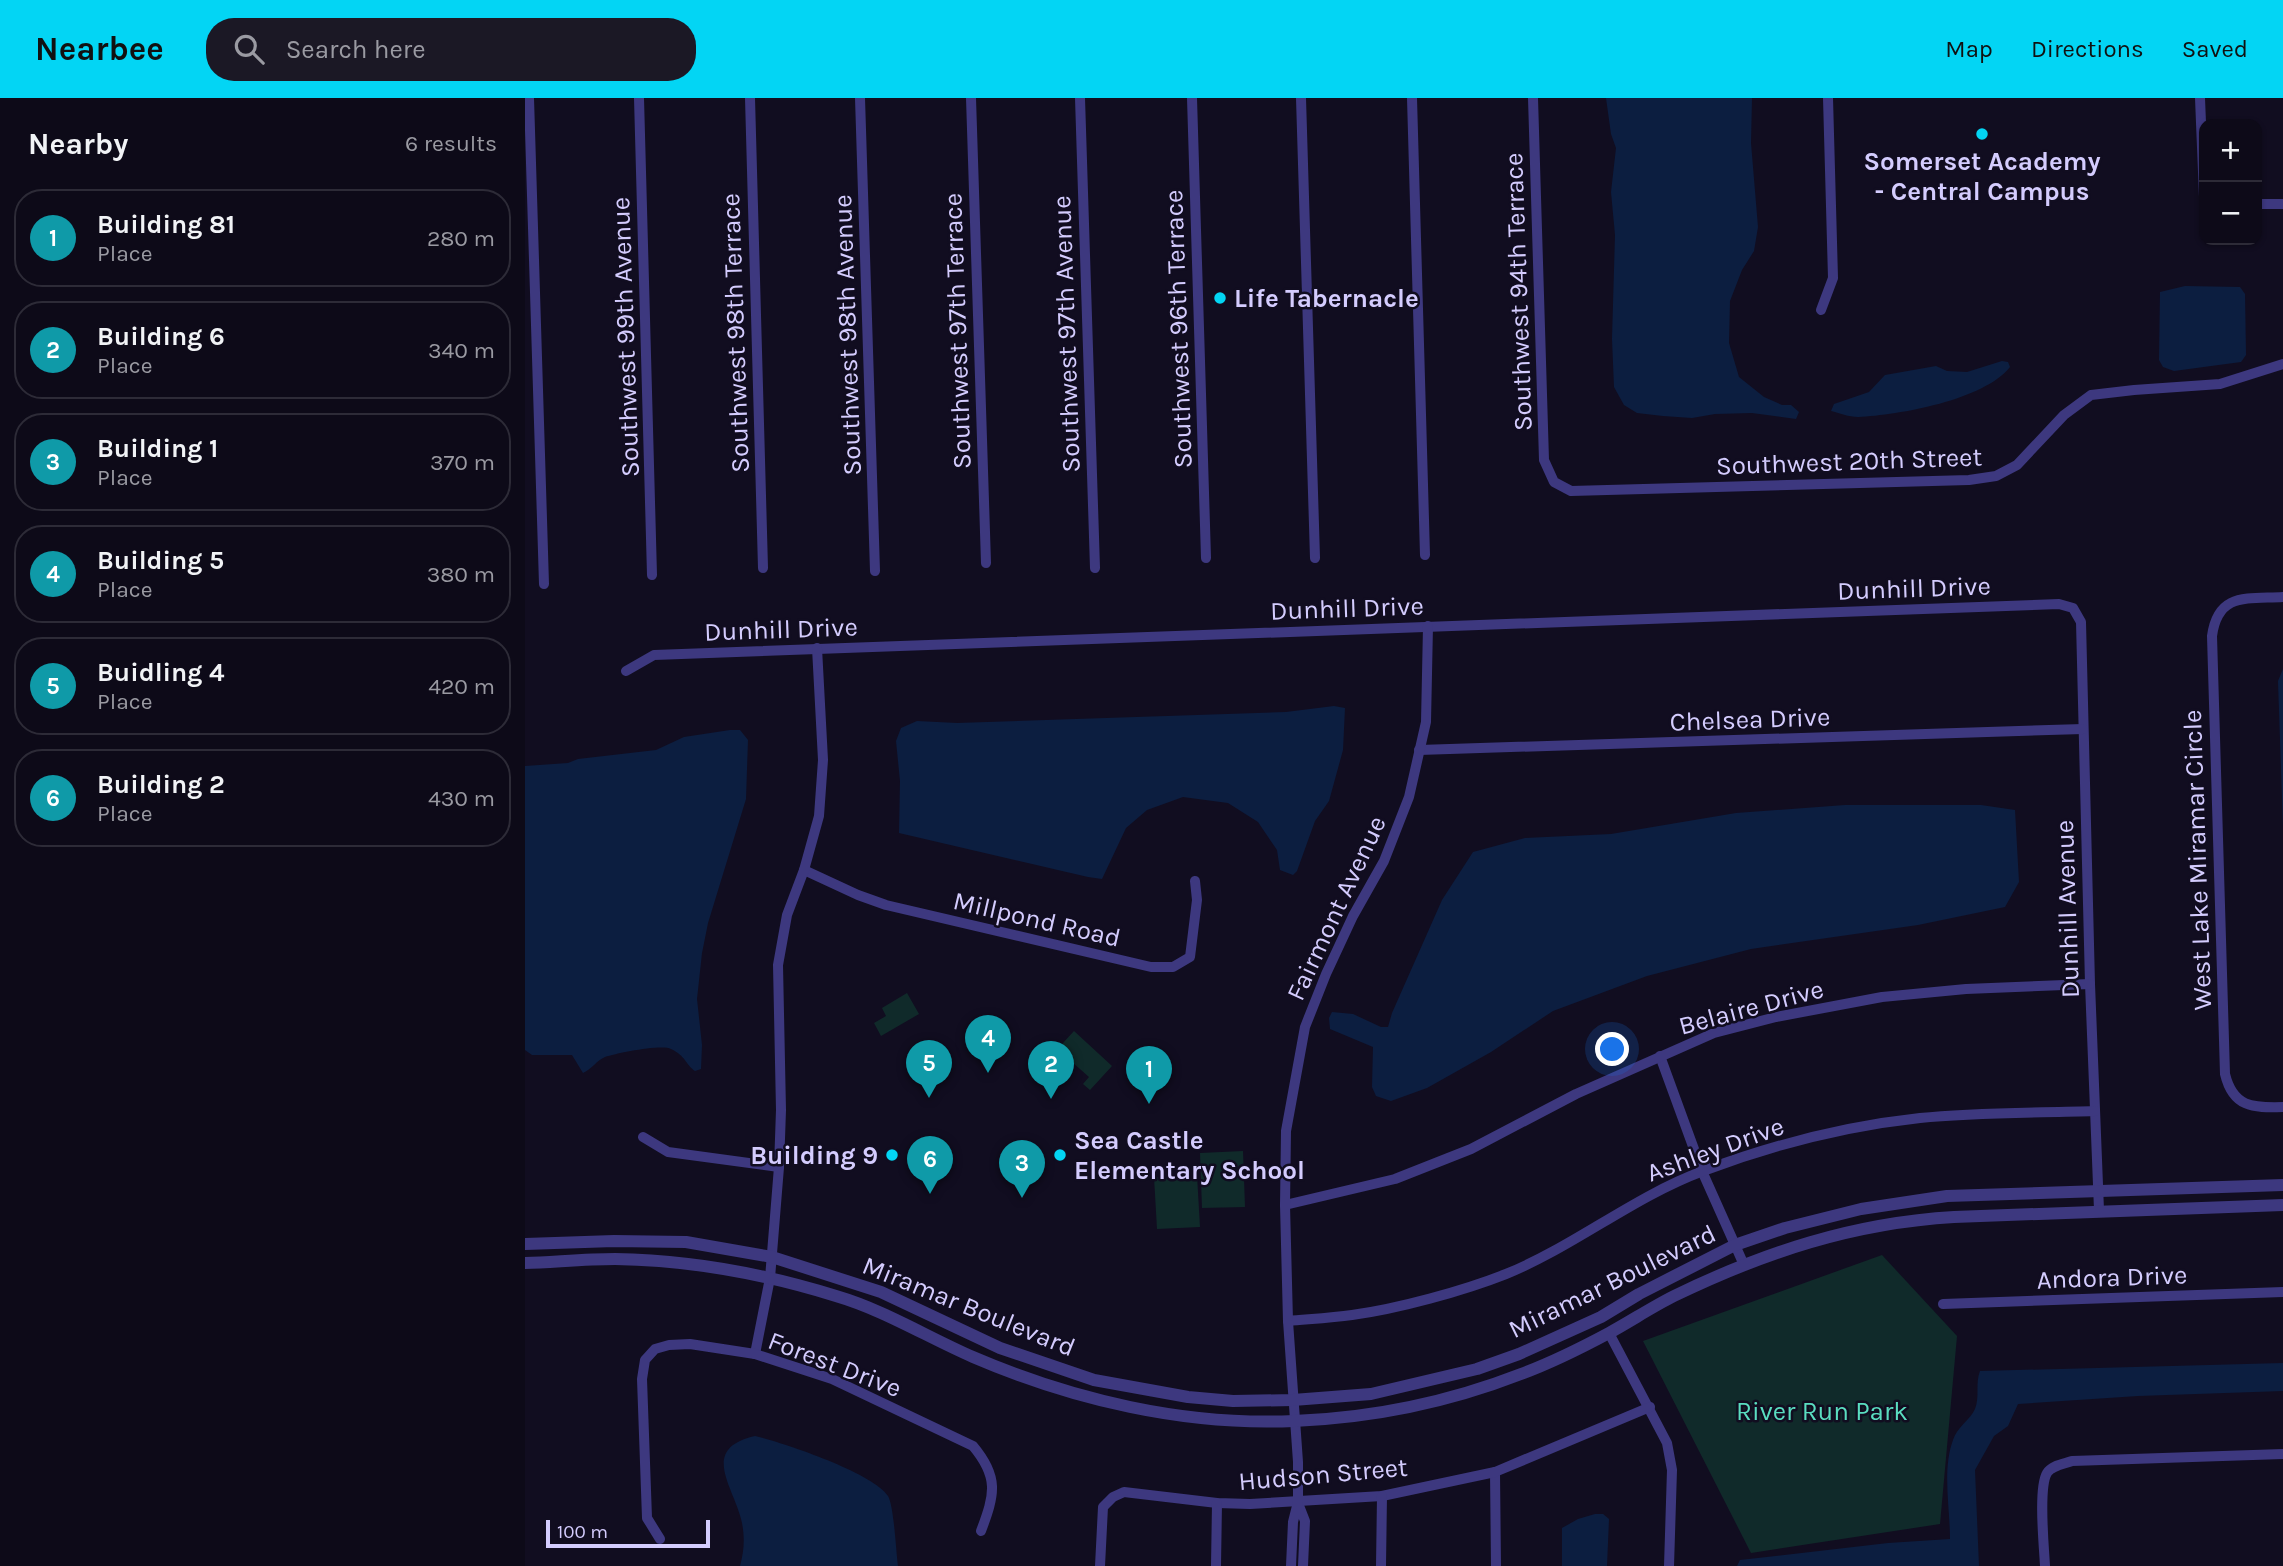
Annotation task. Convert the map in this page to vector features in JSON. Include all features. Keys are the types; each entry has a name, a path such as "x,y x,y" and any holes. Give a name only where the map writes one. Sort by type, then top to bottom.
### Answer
{"street":[{"path":"529,98 544,584"},
{"name":"Southwest 99th Avenue","path":"639,98 652,575"},
{"name":"Southwest 98th Terrace","path":"750,98 763,568"},
{"name":"Southwest 98th Avenue","path":"860,98 875,571"},
{"name":"Southwest 97th Terrace","path":"971,98 986,563"},
{"name":"Southwest 97th Avenue","path":"1080,98 1095,568"},
{"name":"Southwest 96th Terrace","path":"1192,98 1206,558"},
{"path":"1301,98 1315,558"},
{"path":"1412,98 1425,555"},
{"name":"Southwest 94th Terrace","path":"1533,98 1544,460 1554,482"},
{"path":"1821,310 1833,278 1828,98"},
{"path":"2200,98 2203,182"},
{"path":"2262,204 2283,204"},
{"name":"Southwest 20th Street","path":"1554,482 1571,491 1969,480 1996,476 2017,465 2064,415 2091,395 2220,384 2283,365"},
{"name":"West Lake Miramar Circle","path":"2283,597 2237,599 2219,612 2212,636 2225,1074 2229,1090 2242,1103 2262,1108 2283,1107"},
{"name":"Dunhill Drive","path":"626,671 655,655 2059,604 2073,608"},
{"name":"Dunhill Avenue","path":"2073,608 2081,622 2099,1210"},
{"name":"Fairmont Avenue","path":"1291,1566 1293,1522 1298,1502 1298,1462 1288,1321 1286,1131 1305,1027 1331,963 1397,830 1409,797 1426,722 1428,626"},
{"path":"755,1354 770,1278 779,1167 781,1110 778,965 787,915 804,870 819,816 823,760 817,648"},
{"name":"Chelsea Drive","path":"1419,750 2083,729"},
{"name":"Millpond Road","path":"804,870 886,905 1151,967 1173,967 1190,957 1197,900 1195,881"},
{"name":"Belaire Drive","path":"1285,1205 1395,1179 1471,1149 1576,1094 1660,1055 1726,1030 1776,1017 1882,997 1966,989 2090,984"},
{"path":"1660,1055 1702,1171 1744,1265"},
{"name":"Ashley Drive","path":"1288,1321 1354,1315 1429,1298 1506,1274 1580,1237 1646,1196 1702,1171 1771,1147 1850,1128 1920,1118 2095,1111"},
{"path":"643,1137 668,1152 779,1167"},
{"name":"Miramar Boulevard","path":"525,1244 686,1242 772,1257 881,1292 1000,1348 1094,1380 1188,1397 1233,1401 1293,1400 1371,1394 1477,1369 1519,1354 1601,1317 1639,1294 1735,1245 1827,1216 1947,1196 2283,1185"},
{"name":"Miramar Boulevard","path":"525,1263 637,1260 710,1266 770,1278 851,1301 975,1357 1052,1386 1099,1400 1227,1421 1294,1421 1357,1416 1421,1405 1524,1373 1609,1333 1672,1297 1744,1265 1794,1245 1847,1231 1915,1219 2283,1205"},
{"name":"Andora Drive","path":"1943,1304 2283,1292"},
{"path":"1609,1333 1667,1443 1672,1470 1669,1566"},
{"name":"Forest Drive","path":"660,1539 647,1518 642,1379 645,1360 655,1349 690,1344 755,1354 832,1379 973,1446 986,1461 993,1481 993,1500 981,1531"},
{"name":"Hudson Street","path":"1100,1566 1103,1507 1113,1497 1124,1492 1217,1503 1298,1502 1382,1496 1495,1472 1650,1407"},
{"path":"2045,1566 2043,1488 2047,1472 2053,1467 2082,1461 2283,1454"},
{"path":"1495,1472 1496,1566"},
{"path":"1381,1566 1382,1496"},
{"name":"Fairmont Avenue","path":"1298,1502 1305,1521 1303,1566"},
{"path":"1216,1566 1217,1503"}],"green space":[{"path":"907,993 919,1014 881,1036 874,1023 886,1016 882,1008"},
{"path":"1074,1031 1112,1066 1090,1090 1083,1084 1089,1077 1072,1062 1066,1068 1052,1055"},
{"path":"1243,1151 1245,1207 1202,1208 1200,1153"},
{"path":"1197,1175 1200,1227 1157,1229 1154,1177"},
{"name":"River Run Park","path":"1882,1255 1957,1336 1940,1524 1751,1553 1643,1341"}],"water":[{"path":"1606,98 1752,98 1751,143 1758,227 1754,251 1742,270 1730,301 1729,343 1739,377 1764,397 1782,405 1791,405 1799,412 1796,419 1752,413 1692,418 1663,416 1637,413 1624,405 1614,387 1612,339 1615,235 1611,192 1616,148 1611,134"},
{"path":"2185,286 2240,287 2245,294 2246,355 2241,362 2174,371 2163,367 2159,360 2160,292"},
{"path":"2002,361 2008,362 2010,367 1998,379 1940,404 1858,417 1831,411 1834,404 1869,392 1885,375 1936,366 1947,371 1967,372"},
{"path":"2283,669 2283,827 2278,681"},
{"path":"1334,706 1345,708 1343,750 1329,801 1315,821 1297,871 1293,875 1280,870 1277,850 1258,822 1228,803 1183,797 1147,810 1126,828 1102,879 899,833 900,781 896,741 901,728 917,721 957,723 1286,712"},
{"path":"740,730 748,740 746,799 708,923 702,953 697,999 702,1045 701,1069 695,1071 680,1054 666,1048 605,1057 583,1073 572,1055 532,1055 525,1050 525,766 568,763 578,759 656,750 684,737"},
{"path":"1845,805 1981,805 2015,810 2019,882 2005,907 1918,925 1751,949 1647,976 1553,1011 1491,1052 1427,1088 1391,1101 1376,1096 1372,1087 1373,1047 1330,1029 1329,1018 1332,1012 1353,1014 1381,1027 1388,1027 1442,900 1473,852 1525,838 1611,834 1736,813"},
{"path":"2283,1363 2283,1391 2138,1396 2018,1404 2008,1426 1994,1436 1975,1470 1979,1566 1737,1566 1740,1560 1888,1543 1950,1539 1947,1476 1950,1452 1955,1435 1975,1409 1980,1371"},
{"path":"755,1436 827,1460 879,1487 890,1501 898,1566 740,1566 744,1545 743,1529 728,1484 724,1460 728,1450 738,1442"},
{"path":"1595,1514 1603,1514 1609,1519 1607,1566 1562,1566 1562,1528"}],"place":[{"name":"Somerset Academy - Central Campus","path":"1982,134"},
{"name":"Life Tabernacle","path":"1220,298"},
{"name":"Building 5","path":"988,1073"},
{"name":"Buidling 4","path":"929,1098"},
{"name":"Building 6","path":"1051,1099"},
{"name":"Building 81","path":"1149,1104"},
{"name":"Building 9","path":"892,1155"},
{"name":"Sea Castle Elementary School","path":"1060,1155"},
{"name":"Building 2","path":"930,1194"},
{"name":"Building 1","path":"1022,1198"}]}
